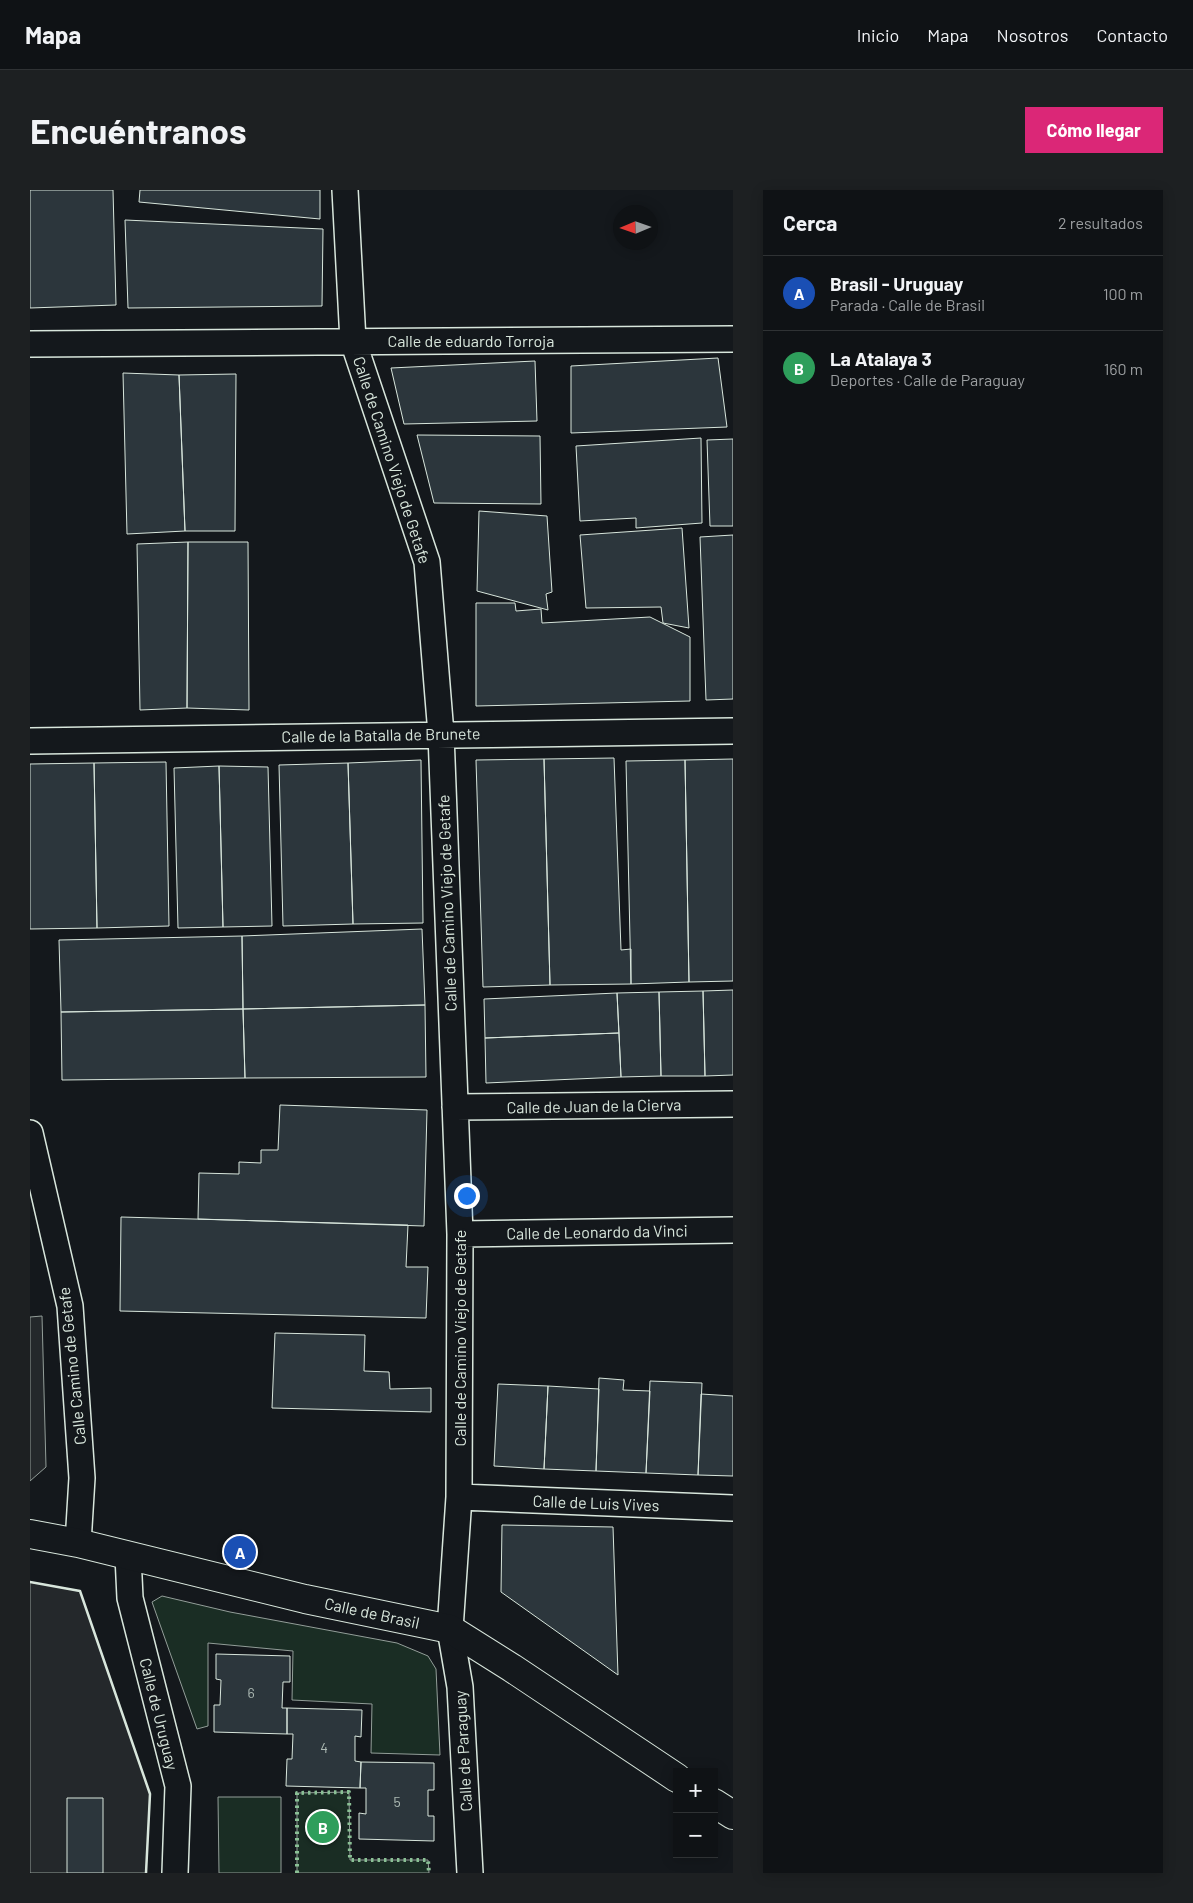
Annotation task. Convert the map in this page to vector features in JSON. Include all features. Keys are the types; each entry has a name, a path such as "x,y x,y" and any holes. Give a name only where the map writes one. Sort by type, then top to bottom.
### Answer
{"street":[{"name":"Calle de Camino Viejo de Getafe","path":"345,190 353,342 427,562 441,734 460,1234 459,1497 450,1629"},
{"name":"Calle de eduardo Torroja","path":"30,344 733,339"},
{"name":"Calle de la Batalla de Brunete","path":"30,741 733,731"},
{"name":"Calle de Juan de la Cierva","path":"455,1107 733,1104"},
{"name":"Calle Camino de Getafe","path":"30,1133 70,1306 82,1478 78,1543"},
{"name":"Calle de Leonardo da Vinci","path":"460,1234 733,1230"},
{"name":"Calle de Luis Vives","path":"459,1497 733,1508"},
{"name":"Calle de Brasil","path":"30,1534 78,1543 305,1599 450,1629 673,1775"},
{"name":"Calle de Uruguay","path":"128,1556 130,1598 178,1786 175,1873"},
{"name":"Calle de Paraguay","path":"450,1629 460,1687 470,1873"},
{"path":"718,1805 733,1814"}],"green space":[{"path":"162,1596 230,1612 397,1643 428,1656 436,1669 440,1755 371,1753 372,1704 292,1700 293,1651 208,1643 208,1726 197,1729 152,1602"},
{"path":"349,1792 350,1860 428,1860 429,1873 297,1873 297,1793"},
{"path":"218,1797 281,1797 281,1873 219,1873"}],"shaded area":[{"path":"42,1316 46,1467 30,1481 30,1317"},
{"path":"30,1582 80,1591 150,1794 146,1873 30,1873"}],"building":[{"path":"30,190 113,190 116,305 30,308"},
{"path":"140,190 320,190 320,219 139,202"},
{"path":"125,220 323,229 322,306 128,308"},
{"path":"718,358 727,427 571,433 571,366"},
{"path":"535,361 537,421 404,424 391,368"},
{"path":"123,373 179,375 185,531 127,534"},
{"path":"236,374 235,531 185,531 179,375"},
{"path":"417,435 540,436 541,504 434,503"},
{"path":"701,438 702,523 636,528 636,518 580,521 576,446"},
{"path":"733,439 733,526 710,526 707,440"},
{"path":"479,511 547,516 552,592 546,594 548,610 477,591"},
{"path":"682,528 689,628 663,623 661,607 586,608 580,535"},
{"path":"733,535 733,699 706,700 700,537"},
{"path":"188,542 187,708 140,710 137,544"},
{"path":"188,542 248,542 249,710 187,708"},
{"path":"476,603 515,603 516,611 541,609 542,623 650,617 690,637 690,701 476,706"},
{"path":"614,758 621,950 631,949 631,984 550,985 544,759"},
{"path":"544,759 550,985 483,987 476,760"},
{"path":"733,759 733,981 689,982 685,760"},
{"path":"421,760 423,923 353,924 348,763"},
{"path":"685,760 689,982 631,984 626,761"},
{"path":"166,762 169,926 97,928 94,763"},
{"path":"94,763 97,928 30,929 30,764"},
{"path":"348,763 353,924 283,926 279,765"},
{"path":"219,766 223,927 178,928 174,768"},
{"path":"219,766 268,767 272,926 223,927"},
{"path":"422,929 425,1005 243,1009 242,936"},
{"path":"242,936 243,1009 61,1012 59,940"},
{"path":"733,990 733,1075 705,1076 703,991"},
{"path":"703,991 705,1076 661,1076 659,992"},
{"path":"659,992 661,1076 621,1077 617,993"},
{"path":"617,993 619,1033 485,1038 484,999"},
{"path":"425,1005 426,1077 245,1078 243,1009"},
{"path":"243,1009 245,1078 62,1080 61,1012"},
{"path":"619,1033 621,1077 486,1083 485,1038"},
{"path":"280,1105 427,1110 424,1226 198,1219 199,1173 239,1174 239,1162 261,1163 261,1150 278,1150"},
{"path":"121,1217 408,1225 406,1267 428,1267 426,1318 120,1311"},
{"path":"275,1333 365,1335 364,1371 389,1372 390,1389 431,1388 431,1412 272,1408"},
{"path":"599,1378 624,1380 623,1390 650,1391 646,1473 596,1471"},
{"path":"650,1381 702,1383 698,1475 646,1473"},
{"path":"498,1384 548,1386 544,1469 494,1466"},
{"path":"548,1386 599,1389 596,1471 544,1469"},
{"path":"701,1394 733,1396 733,1476 698,1475"},
{"path":"502,1525 613,1527 618,1675 501,1592"},
{"path":"216,1654 290,1656 290,1682 283,1682 282,1708 287,1708 287,1734 214,1732 214,1705 220,1705 221,1680 216,1679"},
{"path":"287,1708 362,1710 361,1737 355,1736 355,1761 361,1762 360,1788 286,1786 287,1759 292,1759 293,1734 287,1734"},
{"path":"361,1762 434,1763 434,1790 428,1790 428,1816 434,1816 434,1841 359,1839 359,1813 366,1814 366,1788 360,1788"},
{"path":"67,1798 103,1798 103,1873 67,1873"}],"hedge":[{"path":"297,1873 297,1793 349,1792 350,1860 428,1860 429,1873"}],"wall":[{"path":"30,1582 80,1591 150,1794 146,1873"}],"place":[{"name":"Brasil - Uruguay","path":"240,1552"},
{"name":"La Atalaya 3","path":"323,1827"}]}
